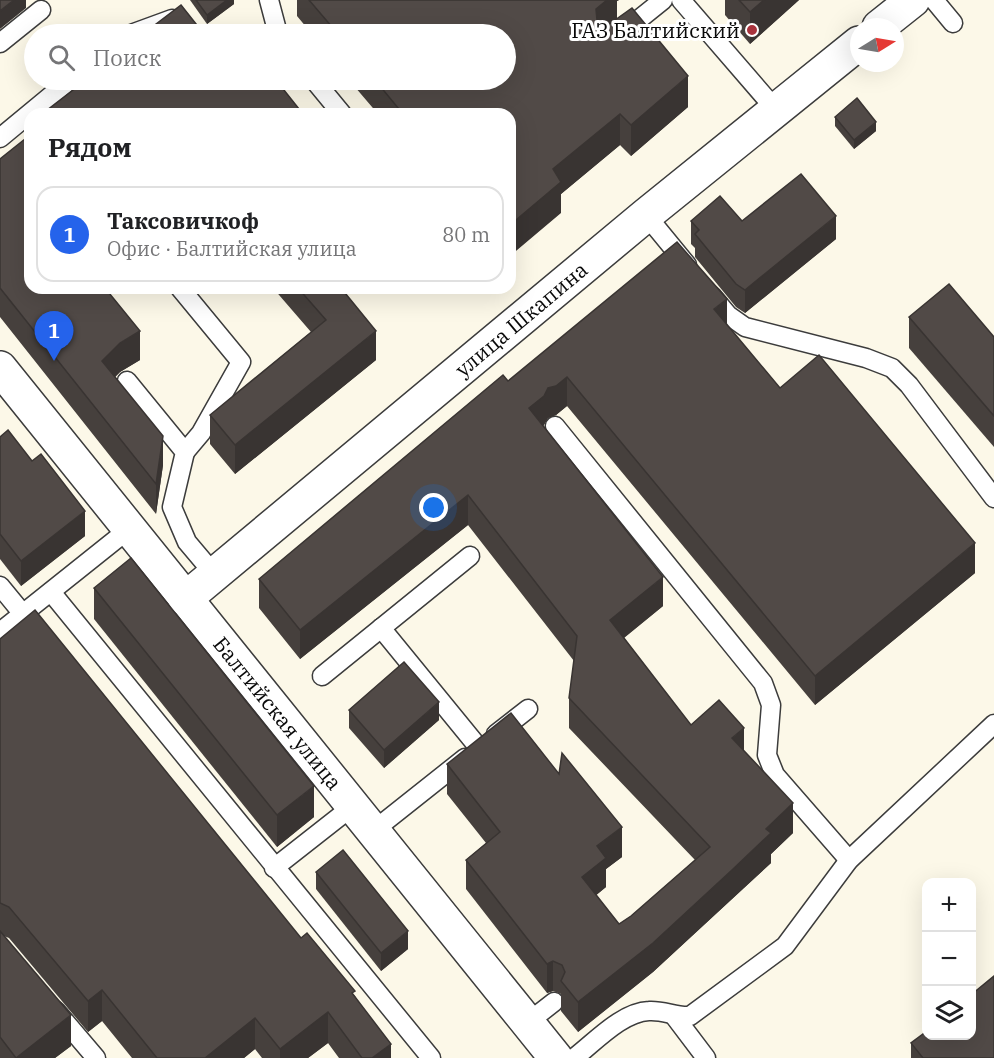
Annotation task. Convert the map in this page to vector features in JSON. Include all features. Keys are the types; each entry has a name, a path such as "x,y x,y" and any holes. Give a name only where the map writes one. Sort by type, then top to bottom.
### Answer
{"street":[{"path":"890,18 913,0"},
{"name":"улица Шкапина","path":"186,599 646,215 850,50"},
{"name":"Балтийская улица","path":"0,368 556,1058"}],"lane":[{"path":"269,0 275,24"},
{"path":"606,45 663,0"},
{"path":"681,0 776,110"},
{"path":"934,0 953,23"},
{"path":"0,43 41,10"},
{"path":"157,24 172,18"},
{"path":"36,108 58,90"},
{"path":"322,90 337,108"},
{"path":"0,138 24,118"},
{"path":"646,215 728,315 745,327 866,358 892,368 909,385 994,498"},
{"path":"185,294 241,362 201,433 185,452 172,507 187,542 214,574"},
{"path":"127,381 185,452"},
{"path":"555,426 756,673 771,705 767,755 775,775 849,860"},
{"path":"0,632 129,529"},
{"path":"322,676 470,556"},
{"path":"0,586 23,614"},
{"path":"51,592 430,1058"},
{"path":"381,628 479,748"},
{"path":"373,831 528,709"},
{"path":"675,1017 690,1016 704,1007 785,946 849,860 994,724"},
{"path":"274,868 353,806"},
{"path":"44,997 96,1058"},
{"path":"527,1023 554,1002"},
{"path":"574,1058 629,1017 647,1011 663,1011 675,1017 706,1058"}],"building":[{"path":"0,0 14,0 0,11"},
{"path":"196,0 227,0 207,15"},
{"path":"309,0 607,0 596,9 597,20 608,25 632,8 688,76 631,125 620,114 553,169 561,182 516,220 516,108 398,108 383,90 516,90 516,24 329,24"},
{"path":"739,0 764,0 750,12"},
{"path":"181,5 196,24 156,24"},
{"path":"73,90 284,90 298,108 50,108"},
{"path":"857,98 876,122 854,140 835,117"},
{"path":"24,140 24,294 110,294 140,331 120,343 102,361 163,436 156,484 0,288 0,159"},
{"path":"801,174 836,216 745,290 736,284 695,234 699,230 691,221 720,196 742,221"},
{"path":"677,242 727,299 714,309 780,388 819,355 975,543 815,676 567,377 556,386 548,388 544,396 529,408 663,577 610,620 691,725 719,700 744,728 732,738 793,803 766,829 771,833 732,870 653,943 578,1002 561,981 565,972 562,965 553,961 547,964 466,860 500,832 447,764 511,713 559,774 562,753 622,827 597,846 606,858 582,877 619,924 710,847 569,698 577,636 468,495 300,630 259,579 503,375 508,381"},
{"path":"949,284 994,337 994,416 909,317"},
{"path":"303,294 346,294 376,331 235,445 210,415 326,320"},
{"path":"8,430 32,461 41,454 85,511 21,561 0,534 0,437"},
{"path":"131,558 314,786 277,815 94,588"},
{"path":"35,610 301,938 307,933 355,991 352,993 391,1044 372,1058 362,1058 328,1012 280,1049 255,1018 205,1058 157,1058 102,990 88,1001 9,907 0,903 0,639"},
{"path":"404,662 439,702 384,750 349,710"},
{"path":"343,850 408,931 381,953 316,872"},
{"path":"0,931 71,1015 16,1058 0,1037"},
{"path":"994,976 994,1058 923,1058 911,1043 922,1035 922,1040 976,1040 976,991"}],"place":[{"name":"ГАЗ Балтийский","path":"752,30"},
{"name":"Таксовичкоф","path":"54,361"}]}
